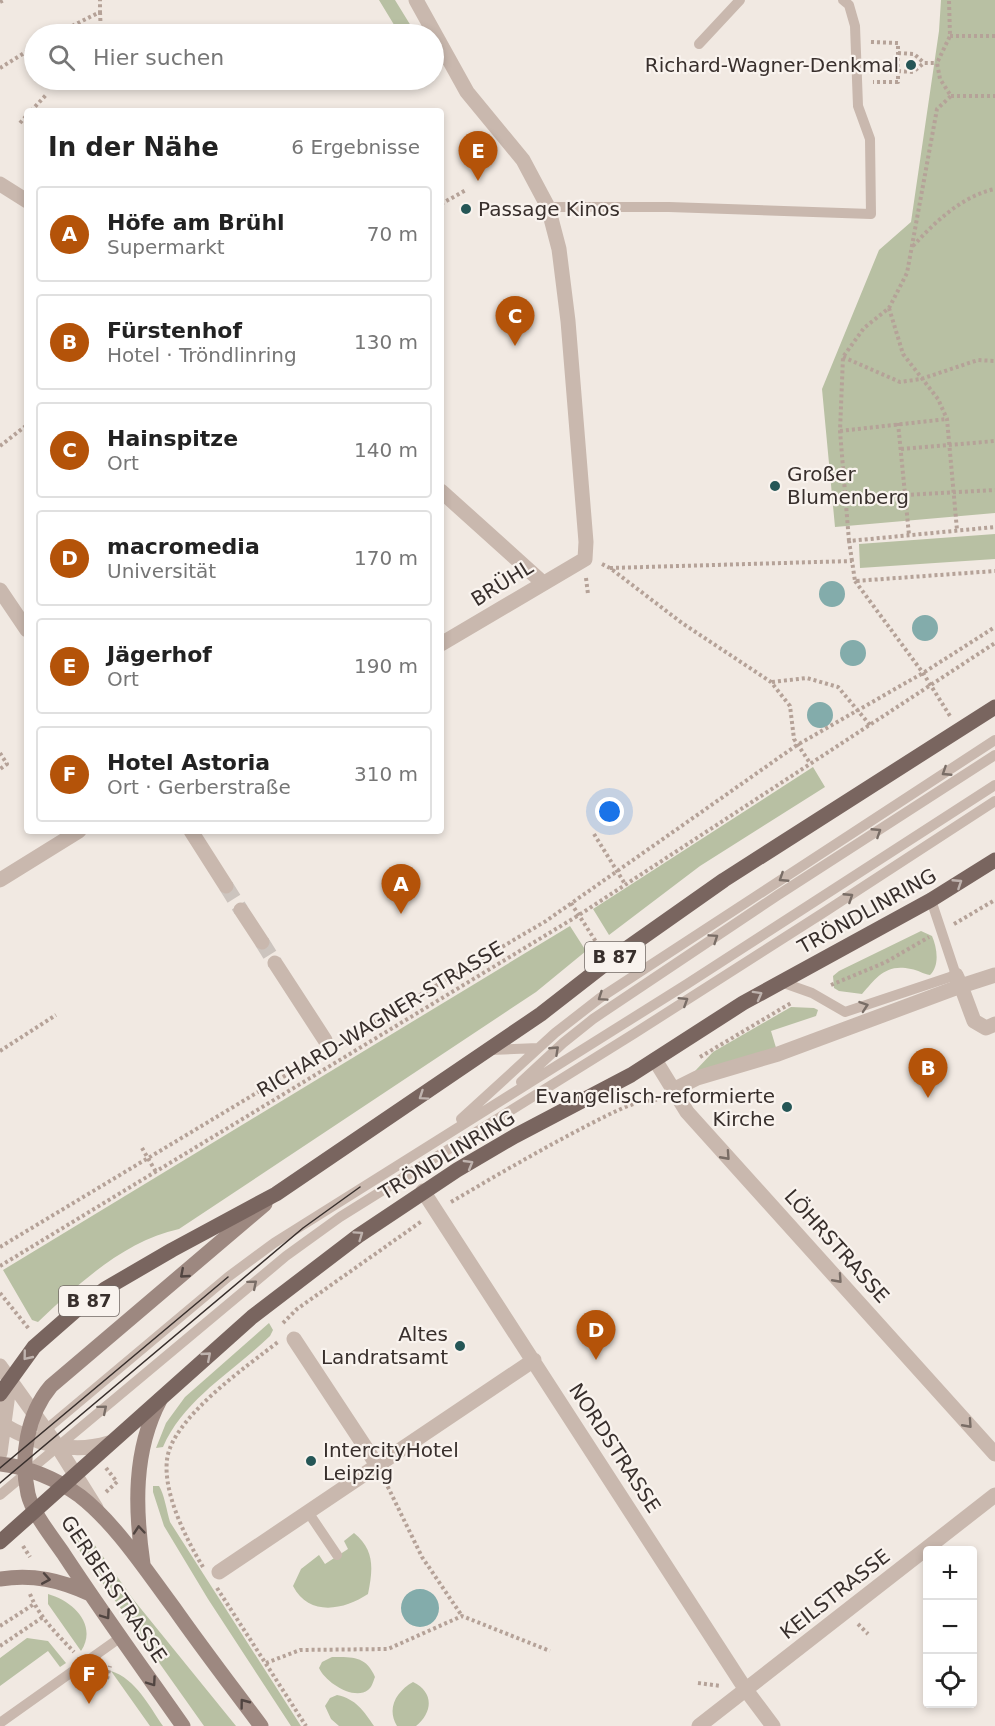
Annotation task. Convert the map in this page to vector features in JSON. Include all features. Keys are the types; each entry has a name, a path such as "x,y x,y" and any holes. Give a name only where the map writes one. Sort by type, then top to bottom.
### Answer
{"main road":[{"name":"B 87","path":"0,1394 5,1373 82,1306 133,1271 276,1194 490,1050 724,880 995,707"},
{"name":"TRÖNDLINRING","path":"2,1541 94,1456 252,1317 319,1264 423,1191 515,1136 655,1060 743,1003 932,900 995,860"},
{"path":"13,1467 29,1442 34,1413 44,1394 276,1194"},
{"path":"143,1566 138,1519 140,1470 145,1434 163,1395"},
{"name":"GERBERSTRASSE","path":"13,1467 63,1486 80,1496 101,1516 143,1566 261,1726"},
{"name":"GERBERSTRASSE","path":"13,1467 36,1510 90,1594 183,1726"},
{"path":"0,1579 39,1577 64,1583 90,1594"}],"street":[{"path":"416,0 429,24"},
{"path":"444,51 467,92 523,160 548,207"},
{"path":"0,184 24,199"},
{"name":"BRÜHL","path":"444,642 492,615 542,582 585,559 586,542 568,321 559,249 548,207"},
{"path":"444,494 542,582"},
{"path":"0,590 24,626"},
{"path":"0,880 74,834"},
{"path":"193,834 226,886"},
{"path":"241,910 262,942"},
{"path":"275,963 329,1046"},
{"path":"673,1090 697,1078 778,1054 959,981 995,975"},
{"path":"959,981 974,1021 986,1028 995,1024"},
{"name":"LÖHRSTRASSE","path":"655,1060 687,1112 995,1454"},
{"name":"NORDSTRASSE","path":"423,1191 746,1690 773,1726"},
{"path":"287,1340 377,1465"},
{"path":"213,1576 534,1360"},
{"path":"5,1373 0,1442 13,1467"},
{"name":"GERBERSTRASSE","path":"5,1373 58,1447 101,1516"},
{"path":"1,1424 29,1442 58,1447 86,1448 109,1443"},
{"name":"KEILSTRASSE","path":"699,1726 995,1495"}],"lane":[{"path":"699,44 740,0"},
{"path":"548,207 669,207 871,214 870,138 858,106 855,26 849,5 843,0"},
{"path":"406,1159 458,1122 572,1018 600,998 995,740"},
{"path":"414,1170 467,1132 563,1043 593,1019 787,889 995,755"},
{"path":"29,1442 249,1260 302,1224 810,906 995,785"},
{"path":"0,1495 13,1467 58,1447 286,1256 340,1217 635,1033 995,801"},
{"path":"781,982 812,993 845,1012 959,981 932,900"},
{"path":"490,1050 538,1048"},
{"path":"308,1512 337,1555"},
{"path":"0,1723 121,1637"}],"path":[{"path":"0,3 4,0"},
{"path":"100,0 101,24"},
{"path":"950,0 950,36 937,63 940,79 951,96"},
{"path":"76,24 100,12"},
{"path":"950,36 995,36"},
{"path":"857,81 898,82 898,43 869,42"},
{"path":"0,68 24,53"},
{"path":"898,53 914,54 924,63"},
{"path":"898,71 913,72 924,63 937,63"},
{"path":"34,108 46,95"},
{"path":"946,709 923,673 855,581 849,541 840,431 843,357 864,328 889,308 907,273 937,110 951,96 995,96"},
{"path":"20,123 24,118"},
{"path":"912,247 933,224 978,192 995,189"},
{"path":"444,202 466,190"},
{"path":"889,308 903,354 938,399 947,419 957,530"},
{"path":"843,357 900,382 921,379 978,360 995,361"},
{"path":"840,431 947,419"},
{"path":"898,423 909,535"},
{"path":"0,446 24,427"},
{"path":"901,449 995,441"},
{"path":"905,495 995,490"},
{"path":"849,541 995,527"},
{"path":"810,763 794,739 790,706 771,682 682,622 610,568 852,561"},
{"path":"855,581 995,571"},
{"path":"586,576 588,594"},
{"path":"0,1247 329,1046 546,921 797,745 923,673 995,627"},
{"name":"RICHARD-WAGNER-STRASSE","path":"0,1266 480,975 625,884 995,643"},
{"path":"771,682 807,678 838,687 870,725"},
{"path":"0,753 8,764 0,769"},
{"path":"594,834 625,884"},
{"path":"693,1062 783,1006 886,962 995,900"},
{"path":"571,903 576,910"},
{"path":"0,1051 56,1015"},
{"path":"297,1309 436,1211 530,1155 632,1105 656,1101 673,1090"},
{"path":"142,1148 156,1172"},
{"path":"0,1293 29,1330"},
{"path":"287,1340 230,1379 190,1417 174,1440 166,1458 166,1474 179,1523 306,1726"},
{"path":"377,1465 422,1557 462,1616 550,1651"},
{"path":"106,1468 117,1482 107,1490"},
{"path":"21,1544 30,1557"},
{"path":"29,1593 43,1617 76,1655"},
{"path":"0,1626 34,1604"},
{"path":"266,1663 300,1650 388,1648 462,1616"},
{"path":"0,1646 43,1617"}],"green space":[{"path":"379,0 395,0 410,24 394,24"},
{"path":"941,0 995,0 995,513 835,527 822,389 879,250 911,222 939,31"},
{"path":"995,534 995,559 860,568 859,544"},
{"path":"813,767 825,787 700,866 609,935 593,909"},
{"path":"570,926 586,951 536,992 179,1229 139,1243 121,1254 86,1279 38,1322 32,1320 3,1270"},
{"path":"921,931 932,936 935,946 937,956 930,975 911,969 895,968 882,973 862,994 839,991 834,988 833,976 839,971"},
{"path":"791,1007 818,1010 816,1016 771,1031 777,1051 696,1077 695,1071 713,1052"},
{"path":"269,1323 273,1330 270,1336 197,1400 172,1430 163,1447 156,1448 166,1423 185,1397"},
{"path":"153,1486 159,1486 170,1522 301,1726 291,1726 208,1599 164,1526"},
{"path":"82,1527 133,1599 236,1726 204,1726 70,1537"},
{"path":"354,1533 366,1546 371,1560 368,1594 359,1600 338,1607 328,1608 308,1603 293,1586 301,1569 319,1555 325,1564 348,1549 344,1541"},
{"path":"48,1594 74,1608 85,1623 87,1632 81,1651 48,1604"},
{"path":"27,1638 48,1641 66,1663 60,1667 48,1651 0,1686 0,1658"},
{"path":"332,1657 363,1661 375,1677 368,1690 362,1693 348,1692 327,1679 319,1668 322,1662"},
{"path":"111,1671 128,1680 135,1687 163,1726 150,1726"},
{"path":"413,1682 425,1691 428,1697 426,1715 416,1726 397,1726 393,1713 395,1701 402,1690"},
{"path":"337,1695 354,1703 374,1726 339,1726 331,1719 325,1706 330,1698"}],"water":[{"path":"832,581 841,585 845,594 841,603 832,607 823,603 819,594 823,585"},
{"path":"925,615 934,619 938,628 934,637 925,641 916,637 912,628 916,619"},
{"path":"853,640 862,644 866,653 862,662 853,666 844,662 840,653 844,644"},
{"path":"820,702 829,706 833,715 829,724 820,728 811,724 807,715 811,706"},
{"path":"420,1589 433,1595 439,1608 433,1621 420,1627 407,1621 401,1608 407,1595"}],"tunnel":[{"path":"226,886 241,910"},
{"path":"262,942 275,963"}],"tram line":[{"path":"0,1483 303,1228 360,1187"},
{"path":"0,1468 228,1277"}],"place":[{"name":"Richard-Wagner-Denkmal","path":"911,65"},
{"name":"Jägerhof","path":"478,181"},
{"name":"Passage Kinos","path":"466,209"},
{"name":"Hainspitze","path":"515,346"},
{"name":"Großer Blumenberg","path":"775,486"},
{"name":"Höfe am Brühl","path":"401,914"},
{"name":"Fürstenhof","path":"928,1098"},
{"name":"Evangelisch-reformierte Kirche","path":"787,1107"},
{"name":"Altes Landratsamt","path":"460,1346"},
{"name":"macromedia","path":"596,1360"},
{"name":"IntercityHotel Leipzig","path":"311,1461"},
{"name":"Hotel Astoria","path":"89,1704"}]}
